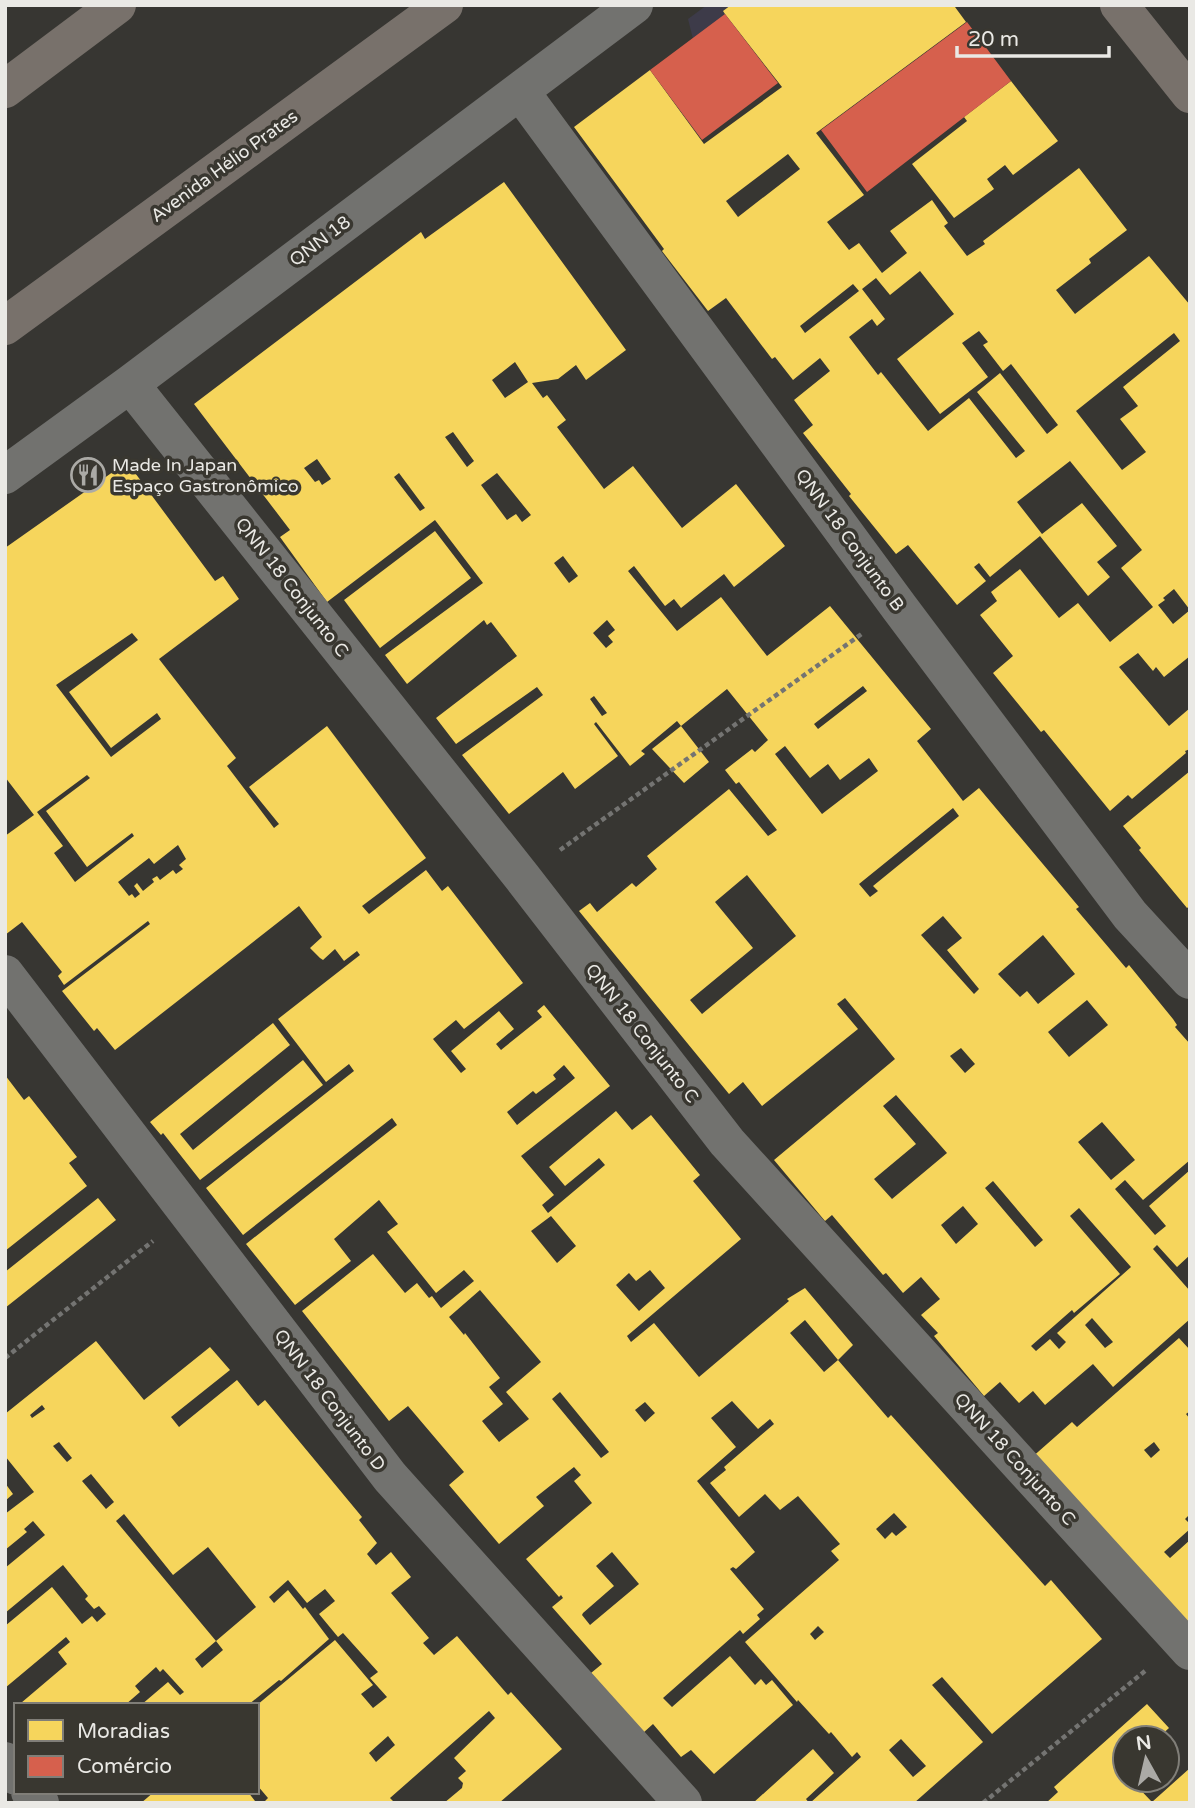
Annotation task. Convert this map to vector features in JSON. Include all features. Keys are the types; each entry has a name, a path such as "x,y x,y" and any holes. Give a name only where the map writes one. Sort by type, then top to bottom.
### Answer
{"main road":[{"path":"5,89 117,5"},
{"name":"Avenida Hélio Prates","path":"5,326 444,5"},
{"path":"1119,5 1190,94"}],"street":[{"name":"QNN 18","path":"5,475 634,5"},
{"name":"QNN 18 Conjunto B","path":"520,91 899,607 1130,915 1190,980"},
{"name":"QNN 18 Conjunto C","path":"130,384 522,877 727,1142 1185,1646"},
{"name":"QNN 18 Conjunto D","path":"5,974 390,1477 683,1803"}],"path":[{"path":"522,877 899,607"},
{"path":"5,1358 188,1214"},
{"path":"983,1803 1185,1646"}],"shaded area":[{"path":"707,5 732,5 750,19 716,49 693,39 688,19"}],"building: Moradias":[{"path":"731,5 957,5 955,7 966,22 816,133 864,195 827,222 849,250 859,243 882,273 907,253 890,231 932,200 948,223 944,226 967,256 1079,168 1127,230 1089,259 1091,263 1056,290 1075,314 1149,256 1190,305 1190,610 1190,656 1164,677 1156,667 1153,671 1138,653 1119,667 1169,726 1190,708 1190,749 1132,799 1128,795 1110,811 993,673 1013,656 980,615 997,601 991,592 1020,569 1059,618 1078,603 1110,642 1153,607 1121,568 1142,550 1070,461 1017,502 1042,534 1082,503 1117,546 1097,562 1110,577 1088,596 1040,536 990,577 979,563 974,567 986,581 957,605 908,545 896,554 803,433 813,425 794,400 830,371 820,358 793,380 775,357 772,359 726,298 708,311 574,127 650,70 704,144 782,87 723,11","holes":["788,154 800,169 738,217 726,201","920,271 954,314 897,359 940,414 988,377 962,343 979,331 988,342 983,345 1003,371 1011,364 1058,425 1047,434 1000,373 977,392 1025,451 1016,458 969,398 928,431 881,372 878,375 849,337 872,319 877,326 885,319 862,289 876,278 890,295","853,284 859,291 805,333 800,326","1174,333 1180,341 1123,387 1138,406 1120,419 1146,452 1122,470 1076,411","1174,589 1190,610 1173,624 1158,605"]},
{"path":"1011,81 1058,141 1013,175 1005,165 987,179 994,189 954,218 912,164 967,121 964,117"},
{"path":"504,182 626,350 586,380 576,365 558,379 532,383 543,398 547,395 566,420 557,427 604,489 633,466 682,528 736,484 785,546 734,587 724,574 681,608 674,599 665,606 634,566 628,571 677,631 721,597 767,656 830,606 931,729 917,741 963,801 979,788 1079,907 1076,909 1126,968 1129,965 1190,1044 1190,1160 1143,1200 1125,1180 1115,1189 1155,1235 1166,1226 1149,1206 1190,1170 1190,1255 1177,1267 1157,1245 1153,1249 1190,1291 1190,1319 1113,1387 1093,1364 1045,1405 1033,1391 1019,1403 1000,1382 984,1396 934,1336 938,1333 921,1315 940,1299 921,1277 903,1293 886,1273 883,1275 832,1215 825,1221 774,1160 895,1059 845,998 837,1004 858,1029 762,1106 743,1082 729,1094 579,911 590,903 597,912 632,883 636,887 657,869 647,856 729,789 768,836 777,830 739,782 736,784 725,770 752,749 755,752 768,740 727,689 681,726 677,721 641,751 645,754 630,766 596,722 594,724 618,756 575,789 563,772 509,814 462,755 543,695 537,687 456,744 436,718 517,656 491,622 487,625 484,620 407,684 385,655 483,583 435,520 327,602 280,537 290,530 194,404 421,232 425,239","holes":["515,362 528,382 505,398 492,380","453,432 474,461 467,467 445,437","317,459 331,479 322,485 319,480 315,482 304,468","399,473 425,508 420,511 394,477","497,473 531,515 522,522 516,514 507,520 481,485","563,556 578,576 569,583 554,563","607,620 615,630 608,636 613,642 606,648 593,633","863,686 867,691 818,729 814,724","594,696 607,713 602,716 590,699","785,746 810,778 828,764 840,780 869,758 878,771 822,814 775,754","953,808 959,816 873,886 878,891 870,897 859,884","747,875 796,936 702,1014 690,1000 753,948 715,902","943,916 962,938 947,950 979,989 974,994 921,935","1043,935 1075,974 1038,1004 1027,991 1020,997 998,974","1087,1000 1108,1025 1069,1057 1048,1032","961,1048 975,1064 965,1073 950,1056","896,1095 947,1153 892,1199 874,1179 916,1144 883,1106","1102,1122 1135,1160 1111,1180 1078,1142","993,1181 1043,1240 1035,1247 985,1188","963,1206 978,1224 956,1244 941,1225","1079,1208 1131,1267 1057,1333 1066,1342 1059,1349 1050,1339 1036,1351 1031,1346 1072,1310 1074,1313 1120,1274 1070,1216","1092,1318 1113,1342 1105,1348 1085,1325"]},
{"path":"127,462 215,581 223,576 239,599 159,659 236,758 227,766 274,828 279,824 249,787 327,726 426,858 362,906 369,914 426,870 442,891 448,886 523,983 464,1029 456,1020 433,1039 461,1073 466,1069 451,1051 499,1011 514,1029 496,1044 501,1050 542,1017 537,1011 544,1005 610,1086 521,1156 554,1195 542,1205 548,1213 605,1165 599,1158 565,1186 549,1167 616,1111 632,1130 651,1115 700,1175 693,1181 741,1239 627,1336 631,1342 654,1323 699,1377 789,1301 787,1299 805,1288 853,1345 838,1360 888,1418 891,1415 1045,1586 1051,1580 1102,1639 992,1734 942,1677 932,1685 983,1742 914,1803 810,1803 861,1757 857,1752 852,1757 831,1732 829,1734 798,1700 797,1702 745,1642 839,1560 831,1551 840,1544 798,1496 780,1510 765,1494 739,1517 710,1483 726,1470 724,1467 774,1424 770,1419 758,1429 732,1401 711,1418 736,1447 697,1481 755,1552 736,1569 730,1569 764,1609 757,1615 760,1619 743,1634 740,1630 663,1698 672,1707 730,1656 755,1685 761,1679 766,1685 772,1680 793,1705 714,1774 691,1750 681,1757 653,1724 643,1733 591,1673 602,1664 552,1607 563,1598 561,1595 559,1597 526,1559 592,1503 574,1481 581,1475 574,1467 536,1497 544,1506 499,1544 449,1485 464,1472 408,1406 389,1421 302,1311 373,1254 405,1293 417,1283 441,1308 474,1281 464,1270 436,1293 387,1232 398,1224 379,1200 334,1239 351,1261 295,1305 246,1244 397,1125 392,1118 243,1235 206,1188 354,1071 349,1064 326,1082 278,1019 360,955 357,951 344,961 335,949 323,960 320,958 310,948 322,937 299,906 115,1050 97,1028 94,1031 62,991 150,924 148,921 64,985 58,976 62,972 22,922 5,935 5,836 34,815 5,777 5,548","holes":["132,633 138,640 69,692 111,748 157,713 161,719 111,757 56,685","87,775 90,778 46,811 87,867 132,833 134,836 75,882 54,853 63,846 37,812","178,845 186,859 179,865 183,869 176,874 173,870 160,880 157,876 143,891 137,883 134,886 140,894 135,898 132,894 129,896 118,882 149,858 154,864","564,1065 575,1078 517,1125 507,1112 533,1091 536,1094 556,1079 553,1075","551,1216 576,1246 557,1263 531,1231","650,1270 665,1288 639,1311 616,1285 629,1273 636,1281","480,1290 541,1362 506,1392 529,1419 499,1442 482,1421 503,1404 489,1387 500,1378 465,1333 464,1335 449,1317","805,1320 838,1360 824,1372 790,1333","560,1392 609,1452 601,1458 552,1399","645,1402 655,1413 645,1422 635,1410","894,1513 907,1527 896,1536 892,1532 885,1539 876,1529","612,1552 639,1584 590,1625 583,1613 614,1586 596,1566","818,1626 824,1632 815,1640 810,1634","901,1739 926,1766 913,1777 889,1750"]},
{"path":"435,531 471,578 380,648 344,600"},
{"path":"681,726 709,762 684,783 652,749"},
{"path":"1190,771 1190,906 1187,908 1139,850 1141,848 1123,826"},
{"path":"273,1023 290,1045 180,1134 193,1150 303,1060 323,1085 200,1180 163,1133 161,1135 150,1122"},
{"path":"5,1075 24,1100 29,1096 77,1157 69,1163 87,1186 5,1251"},
{"path":"98,1198 116,1220 5,1308 5,1272"},
{"path":"1179,1338 1190,1350 1190,1411 1186,1414 1190,1419 1190,1514 1185,1519 1190,1524 1190,1529 1164,1552 1170,1558 1190,1540 1190,1625 1030,1459 1072,1422 1077,1427","holes":["1154,1442 1160,1450 1151,1458 1144,1450"]},
{"path":"96,1341 144,1400 210,1347 230,1370 171,1417 179,1427 237,1380 258,1406 265,1400 362,1517 359,1520 377,1543 367,1554 376,1565 391,1552 411,1577 391,1593 429,1638 423,1643 434,1655 457,1636 508,1695 511,1692 562,1749 499,1803 444,1803 462,1788 463,1783 458,1778 466,1771 454,1758 495,1718 489,1711 390,1798 395,1803 263,1803 268,1798 259,1787 259,1703 335,1640 373,1685 361,1694 373,1708 387,1697 370,1678 378,1672 343,1633 338,1637 319,1614 335,1601 325,1589 307,1603 288,1580 269,1597 274,1603 288,1590 303,1609 305,1607 329,1639 281,1681 250,1703 143,1703 168,1682 180,1695 184,1692 163,1669 160,1672 156,1667 135,1686 140,1692 127,1703 21,1703 67,1664 58,1652 70,1642 66,1637 5,1688 5,1626 52,1587 82,1624 92,1616 97,1622 106,1614 99,1606 94,1609 85,1599 88,1596 63,1565 5,1613 5,1568 45,1535 33,1521 24,1529 27,1532 5,1550 5,1514 34,1492 5,1456 5,1414","holes":["42,1405 45,1409 32,1418 30,1415","59,1442 72,1458 67,1462 53,1446","91,1474 114,1502 106,1509 82,1481","124,1514 173,1575 208,1547 256,1607 216,1641 116,1521","216,1641 223,1650 202,1668 195,1659","388,1736 395,1745 376,1762 369,1753"]},
{"path":"5,1483 13,1494 5,1501"},
{"path":"1147,1704 1165,1724 1125,1724"},
{"path":"1111,1736 1111,1794 1144,1794 1152,1802 1161,1794 1181,1794 1181,1776 1190,1768 1190,1803 1046,1803 1058,1792 1054,1787"},
{"path":"813,1749 834,1773 806,1799 809,1803 753,1803"},
{"path":"152,1794 250,1794 255,1801 253,1803 141,1803"}],"building: Comércio":[{"path":"725,14 778,83 702,140 650,70"},
{"path":"967,22 1011,81 867,192 821,130"}],"place":[{"name":"Made In Japan Espaço Gastronômico","path":"88,475"}]}
